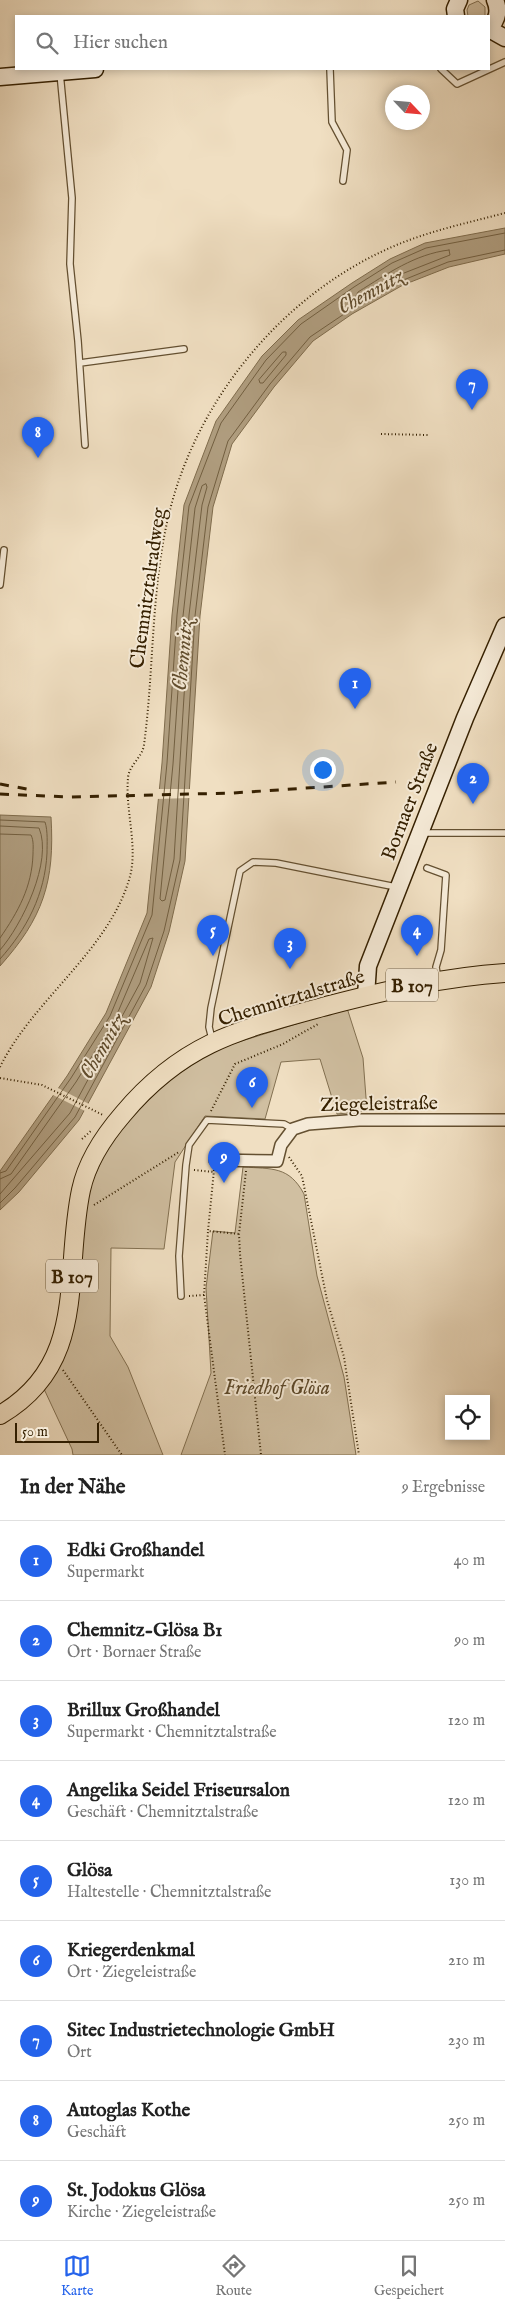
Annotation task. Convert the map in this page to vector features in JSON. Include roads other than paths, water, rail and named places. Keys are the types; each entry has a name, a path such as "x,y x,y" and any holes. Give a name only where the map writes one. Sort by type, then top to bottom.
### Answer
{"main road":[{"path":"497,16 505,38"},
{"path":"0,76 83,70"},
{"name":"Bornaer Straße","path":"366,996 368,966 464,718 505,626"},
{"name":"Chemnitztalstraße","path":"0,1415 32,1392 49,1370 55,1358 68,1309 81,1189 98,1148 116,1121 155,1079 181,1059 213,1042 263,1023 366,996 438,980 505,973"}],"street":[{"name":"Ziegeleistraße","path":"293,1129 308,1124 359,1120 505,1120"},
{"path":"215,1160 277,1161 281,1145 293,1129"}],"lane":[{"path":"490,69 505,62"},
{"path":"330,70 332,122 347,150 343,181"},
{"path":"442,70 456,84 487,70"},
{"path":"60,72 72,198 70,264 80,363 85,444"},
{"path":"80,363 184,349"},
{"path":"0,585 4,550"},
{"path":"420,833 505,834"},
{"path":"213,1042 208,1027 240,871 253,862 276,863 398,887"},
{"path":"427,868 446,875 440,950 436,966 438,980"},
{"path":"181,1296 180,1256 189,1145 206,1120 284,1124 293,1129"}],"water":[{"name":"Chemnitz","path":"505,228 505,254 449,267 403,285 352,314 313,341 274,387 232,444 213,507 200,616 185,861 169,932 151,987 79,1120 19,1192 0,1210 0,1171 67,1076 106,1013 147,913 162,763 172,615 184,505 216,421 262,356 298,320 352,283 390,259 425,243"},
{"path":"0,815 51,817 52,840 48,880 36,915 27,932 0,966"}],"railway":[{"path":"0,794 70,797 233,793 396,782"},
{"path":"0,784 32,790"}],"place":[{"name":"Sitec Industrietechnologie GmbH","path":"472,410"},
{"name":"Autoglas Kothe","path":"38,458"},
{"name":"Edki Großhandel","path":"355,709"},
{"name":"Chemnitz-Glösa B1","path":"473,804"},
{"name":"Glösa","path":"213,956"},
{"name":"Angelika Seidel Friseursalon","path":"417,956"},
{"name":"Brillux Großhandel","path":"290,969"},
{"name":"Kriegerdenkmal","path":"252,1108"},
{"name":"St. Jodokus Glösa","path":"224,1183"}],"park label":[{"name":"Friedhof Glösa","path":"277,1387"}]}
